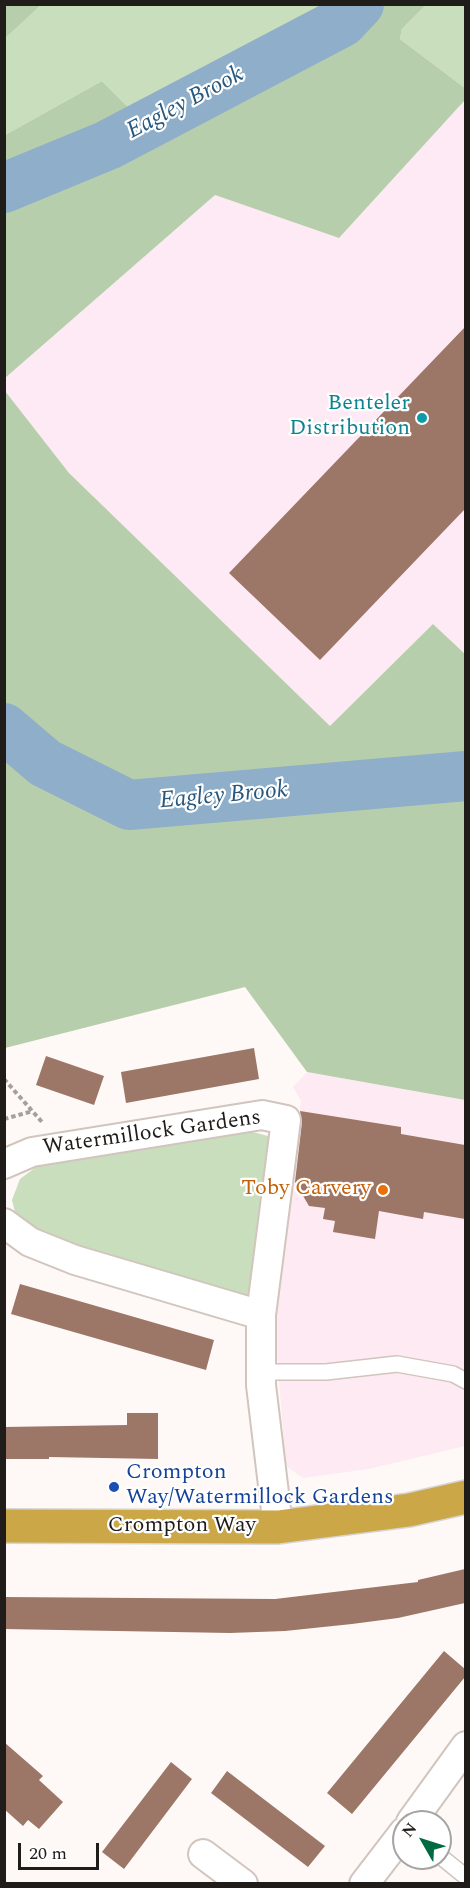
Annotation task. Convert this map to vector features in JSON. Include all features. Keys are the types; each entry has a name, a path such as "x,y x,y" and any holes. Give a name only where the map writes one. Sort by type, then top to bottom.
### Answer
{"highway":[{"name":"Crompton Way","path":"4,1526 278,1527 409,1510 465,1497"}],"street":[{"name":"Watermillock Gardens","path":"4,1164 32,1152 262,1115 286,1120 261,1315 261,1372 278,1527"},
{"path":"4,1223 30,1242 75,1260 261,1315"},
{"path":"420,1810 465,1746"},
{"path":"364,1884 392,1848"},
{"path":"203,1854 243,1884"}],"lane":[{"path":"261,1372 326,1372 397,1364 453,1374 465,1381"},
{"path":"452,1866 465,1876"}],"path":[{"path":"4,1079 49,1130 54,1148"},
{"path":"4,1119 33,1111"}],"shaded area":[{"path":"465,100 465,654 433,624 330,727 69,473 5,391 4,378 215,195 339,238"},
{"path":"307,1072 465,1100 465,1446 369,1469 303,1478 286,1466 275,1332 281,1239 301,1101 293,1087"}],"green space":[{"path":"5,4 41,4 41,5 5,38"},
{"path":"41,5 324,5 135,114 102,81 5,135 4,38"},
{"path":"324,5 426,5 402,29 400,39 465,88 465,100 339,238 215,195 5,378 5,135 102,81 135,114"},
{"path":"426,5 465,5 465,88 400,39 402,29"},
{"path":"5,391 69,473 330,726 433,624 465,654 465,1100 307,1072 245,987 5,1048"},
{"path":"245,1130 272,1137 249,1299 68,1247 27,1224 15,1212 12,1200 20,1179 43,1162"}],"building":[{"name":"Benteler Distribution","path":"465,327 465,509 320,660 229,573"},
{"path":"254,1048 259,1079 126,1103 121,1072"},
{"path":"46,1056 104,1076 94,1105 36,1085"},
{"name":"Toby Carvery","path":"300,1111 401,1127 401,1134 465,1145 465,1219 424,1212 423,1219 379,1211 375,1239 333,1232 335,1221 323,1219 325,1208 309,1206 295,1182 302,1122"},
{"path":"20,1284 214,1340 206,1370 11,1314"},
{"path":"127,1413 158,1413 158,1459 49,1457 49,1459 4,1459 4,1427 127,1425"},
{"path":"465,1569 465,1603 398,1618 352,1624 285,1631 230,1633 4,1629 4,1597 275,1599 418,1582 418,1580"},
{"path":"444,1651 465,1669 465,1677 352,1814 327,1793"},
{"path":"4,1742 43,1776 39,1780 63,1802 39,1829 28,1820 23,1826 4,1809"},
{"path":"171,1762 192,1779 124,1869 102,1852"},
{"path":"227,1771 325,1846 308,1867 211,1793"}],"waterway":[{"name":"Eagley Brook","path":"4,188 108,145 342,22 359,4"},
{"name":"Eagley Brook","path":"4,728 45,763 129,805 466,776"}],"place":[{"name":"Benteler Distribution","path":"422,418"},
{"name":"Toby Carvery","path":"383,1190"},
{"name":"Crompton Way/Watermillock Gardens","path":"114,1487"}]}
